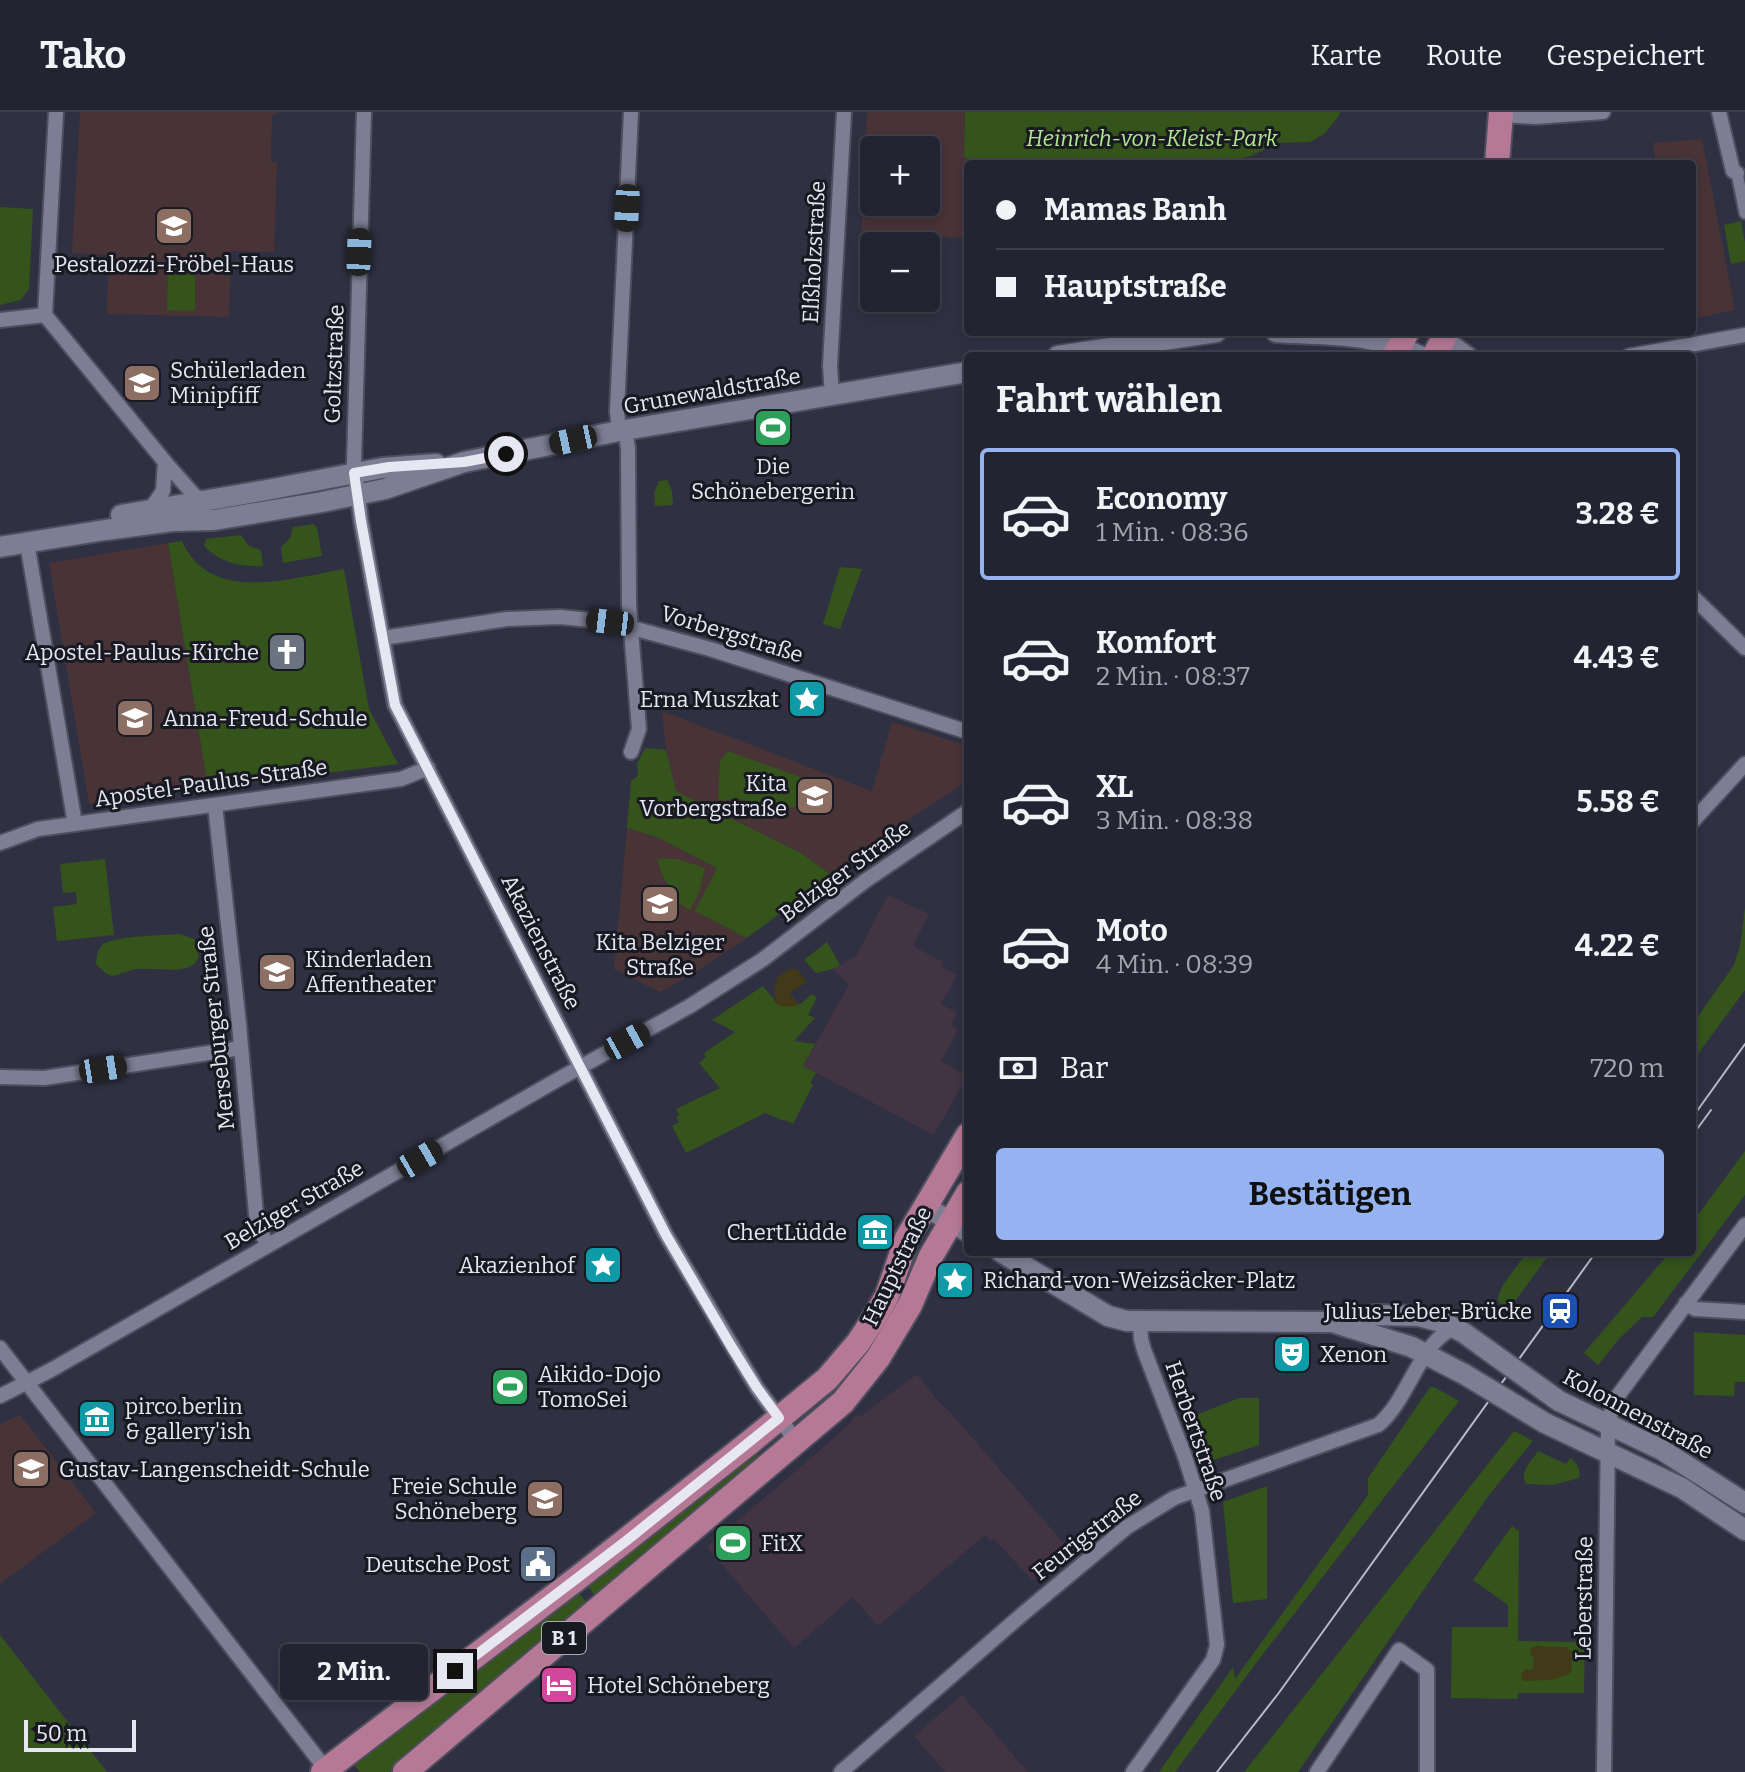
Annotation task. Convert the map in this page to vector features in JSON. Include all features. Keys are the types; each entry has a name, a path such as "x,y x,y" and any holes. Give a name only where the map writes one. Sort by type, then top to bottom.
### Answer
{"main road":[{"path":"1497,160 1501,114"},
{"path":"1084,352 1190,336"},
{"path":"1359,336 1405,348"},
{"name":"Grunewaldstraße","path":"0,535 203,500 269,500 357,494 385,489 464,462 622,430 964,373"},
{"name":"Grunewaldstraße","path":"0,547 173,521 214,520 354,473 389,467 464,462"},
{"name":"Hauptstraße","path":"326,1771 583,1574 827,1379 858,1343 887,1296 907,1238 964,1142"},
{"path":"926,1207 960,1227"},
{"name":"Hauptstraße","path":"405,1772 843,1402 878,1358 910,1305 931,1256 960,1227"},
{"name":"Kolonnenstraße","path":"1016,1256 1041,1276 1108,1316 1127,1321 1331,1322 1375,1315 1425,1317 1455,1328 1559,1401 1677,1459 1745,1503"},
{"name":"Kolonnenstraße","path":"1331,1322 1398,1342 1464,1374 1545,1423 1682,1488 1745,1530"}],"street":[{"path":"56,112 45,315 165,462 194,495 203,500"},
{"name":"Goltzstraße","path":"354,473 364,112"},
{"path":"631,112 617,411 628,448 628,558 639,729 631,752"},
{"name":"Elßholzstraße","path":"832,395 830,366 844,112"},
{"path":"1501,114 1535,117 1603,112"},
{"path":"1719,112 1745,213"},
{"path":"0,320 45,315"},
{"path":"1651,352 1745,335"},
{"path":"1440,339 1464,352"},
{"path":"150,510 163,491 165,462"},
{"name":"Akazienstraße","path":"354,473 395,705 666,1235 757,1388 796,1441"},
{"path":"27,543 75,824"},
{"path":"1696,603 1745,648"},
{"name":"Vorbergstraße","path":"383,638 532,617 582,619 631,627 710,649 964,731"},
{"path":"1696,818 1745,764"},
{"name":"Apostel-Paulus-Straße","path":"0,843 38,829 401,779 428,768"},
{"name":"Merseburger Straße","path":"215,805 256,1214 259,1229 268,1245"},
{"name":"Belziger Straße","path":"0,1396 690,1006 750,968 865,881 964,814"},
{"path":"0,1077 44,1078 241,1048"},
{"path":"1608,1424 1616,1397 1745,1225"},
{"path":"1686,1303 1695,1309 1745,1312"},
{"name":"Herbertstraße","path":"1133,1772 1204,1673 1216,1653 1217,1645 1204,1517 1185,1457 1144,1350 1140,1321"},
{"name":"Feurigstraße","path":"841,1772 1127,1527 1168,1501 1195,1489 1378,1425 1391,1414 1439,1336 1455,1328"},
{"path":"0,1348 326,1771"},
{"name":"Leberstraße","path":"1604,1772 1608,1424"},
{"path":"1317,1772 1399,1650 1427,1670 1427,1772"}],"shaded area":[{"name":"Pestalozzi-Fröbel-Haus","path":"80,112 278,112 272,114 271,162 277,162 274,252 231,251 229,317 107,314 108,255 72,253"},
{"path":"867,112 965,112 964,155 970,160 964,160 964,238 940,237 940,232 861,232 862,216 940,216 940,136 866,136"},
{"path":"1702,139 1735,310 1696,318 1696,160 1655,160 1653,143"},
{"name":"Anna-Freud-Schule","path":"168,543 208,788 89,804 49,563"},
{"name":"Kita Vorbergstraße","path":"662,711 872,791 892,722 964,745 964,784 831,875 801,853 676,791 666,750"},
{"name":"Kita Belziger Straße","path":"627,828 657,837 717,868 696,911 747,938 660,992 614,969"},
{"path":"888,895 929,914 913,946 943,962 942,967 957,975 941,1004 957,1013 951,1025 958,1030 941,1061 964,1074 964,1081 934,1135 803,1066 849,985 833,969 856,956"},
{"path":"917,1374 1068,1548 1032,1580 994,1539 991,1541 985,1535 878,1626 853,1597 794,1648 707,1547 825,1446 853,1418 861,1416"},
{"name":"Gustav-Langenscheidt-Schule","path":"20,1415 96,1513 0,1584 0,1424"},
{"path":"962,1695 1028,1772 945,1772 914,1736"}],"green space":[{"name":"Heinrich-von-Kleist-Park","path":"965,112 1340,112 1324,134 1310,142 1278,143 1251,156 1232,160 969,160 964,156"},
{"path":"0,207 33,209 29,289 21,300 0,305"},
{"path":"1741,221 1745,261 1731,264 1724,225"},
{"path":"168,268 195,268 195,311 167,310"},
{"path":"667,480 673,505 655,506 654,493 659,481"},
{"path":"314,524 322,556 283,563 281,547 290,538 293,527"},
{"path":"241,535 249,546 261,550 263,566 231,563 204,546 206,539"},
{"path":"182,541 195,561 212,574 232,580 277,581 344,569 369,709 398,764 208,788 168,543"},
{"path":"840,567 862,569 840,629 823,624"},
{"path":"645,748 666,750 676,791 801,853 831,875 747,938 695,911 717,868 657,837 627,828 631,781 638,776 637,764"},
{"path":"728,751 830,788 829,800 822,804 780,810 736,798 718,799 720,761"},
{"path":"105,859 114,935 57,941 53,907 77,904 76,892 63,893 60,864"},
{"path":"658,859 677,859 705,868 699,893 690,910 677,902"},
{"path":"1745,907 1745,990 1696,1057 1696,1019 1734,965"},
{"path":"180,934 194,939 199,952 197,961 190,966 168,970 137,969 111,976 96,964 99,949 108,942 139,936"},
{"path":"827,942 840,965 816,973 804,960"},
{"path":"763,986 775,1003 785,1006 799,1004 811,994 817,997 808,1015 815,1018 794,1041 815,1044 803,1066 816,1073 810,1083 813,1085 793,1124 765,1113 686,1153 672,1126 679,1122 676,1109 720,1088 699,1063 706,1057 704,1053 735,1032 712,1020"},
{"path":"1745,1151 1745,1195 1653,1317 1642,1317 1598,1365 1584,1353 1667,1256 1696,1256 1696,1218"},
{"path":"1524,1256 1548,1256 1508,1311 1498,1301 1503,1285"},
{"path":"1694,1332 1745,1335 1745,1382 1735,1382 1734,1396 1694,1395"},
{"path":"1430,1387 1459,1401 1175,1772 1159,1772 1233,1667 1235,1679 1368,1495 1368,1478"},
{"path":"1239,1398 1259,1398 1259,1445 1210,1461 1191,1417"},
{"path":"1514,1431 1533,1441 1489,1495 1298,1772 1244,1772"},
{"path":"754,1450 760,1458 596,1597 586,1584"},
{"path":"1538,1451 1566,1464 1570,1458 1578,1466 1579,1478 1553,1485 1526,1484 1525,1471"},
{"path":"1267,1486 1267,1599 1233,1603 1223,1502"},
{"path":"1512,1526 1519,1531 1518,1641 1585,1642 1584,1693 1518,1693 1518,1699 1451,1698 1452,1627 1508,1627 1508,1605 1473,1580"},
{"path":"577,1590 587,1603 389,1772 360,1772 351,1761"},
{"path":"0,1635 107,1772 0,1772"}],"sand":[{"path":"790,969 797,969 807,982 790,993 799,1005 789,1007 775,1003 774,984 777,977"},
{"path":"1538,1645 1566,1647 1572,1652 1571,1672 1554,1679 1523,1681 1521,1674 1525,1669 1533,1668 1531,1648"}],"tram line":[{"path":"1696,1112 1745,1044"},
{"path":"1696,1131 1711,1110"},
{"path":"1217,1772 1278,1694 1593,1256"}],"place":[{"name":"Pestalozzi-Fröbel-Haus","path":"174,226"},
{"name":"Schülerladen Minipfiff","path":"142,383"},
{"name":"Die Schönebergerin","path":"773,428"},
{"name":"Apostel-Paulus-Kirche","path":"287,652"},
{"name":"Erna Muszkat","path":"807,699"},
{"name":"Anna-Freud-Schule","path":"135,718"},
{"name":"Kita Vorbergstraße","path":"815,796"},
{"name":"Kita Belziger Straße","path":"660,904"},
{"name":"Kinderladen Affentheater","path":"277,972"},
{"name":"ChertLüdde","path":"875,1232"},
{"name":"Akazienhof","path":"603,1265"},
{"name":"Richard-von-Weizsäcker-Platz","path":"955,1280"},
{"name":"Julius-Leber-Brücke","path":"1560,1311"},
{"name":"Xenon","path":"1292,1354"},
{"name":"Aikido-Dojo TomoSei","path":"510,1387"},
{"name":"pirco.berlin & gallery'ish","path":"97,1419"},
{"name":"Gustav-Langenscheidt-Schule","path":"31,1469"},
{"name":"Freie Schule Schöneberg","path":"545,1499"},
{"name":"FitX","path":"733,1543"},
{"name":"Deutsche Post","path":"538,1564"},
{"name":"Hotel Schöneberg","path":"559,1685"}],"route":[{"path":"455,1671 626,1541 779,1418 731,1346 666,1235 395,705 354,473 389,467 464,462 506,454"}]}
